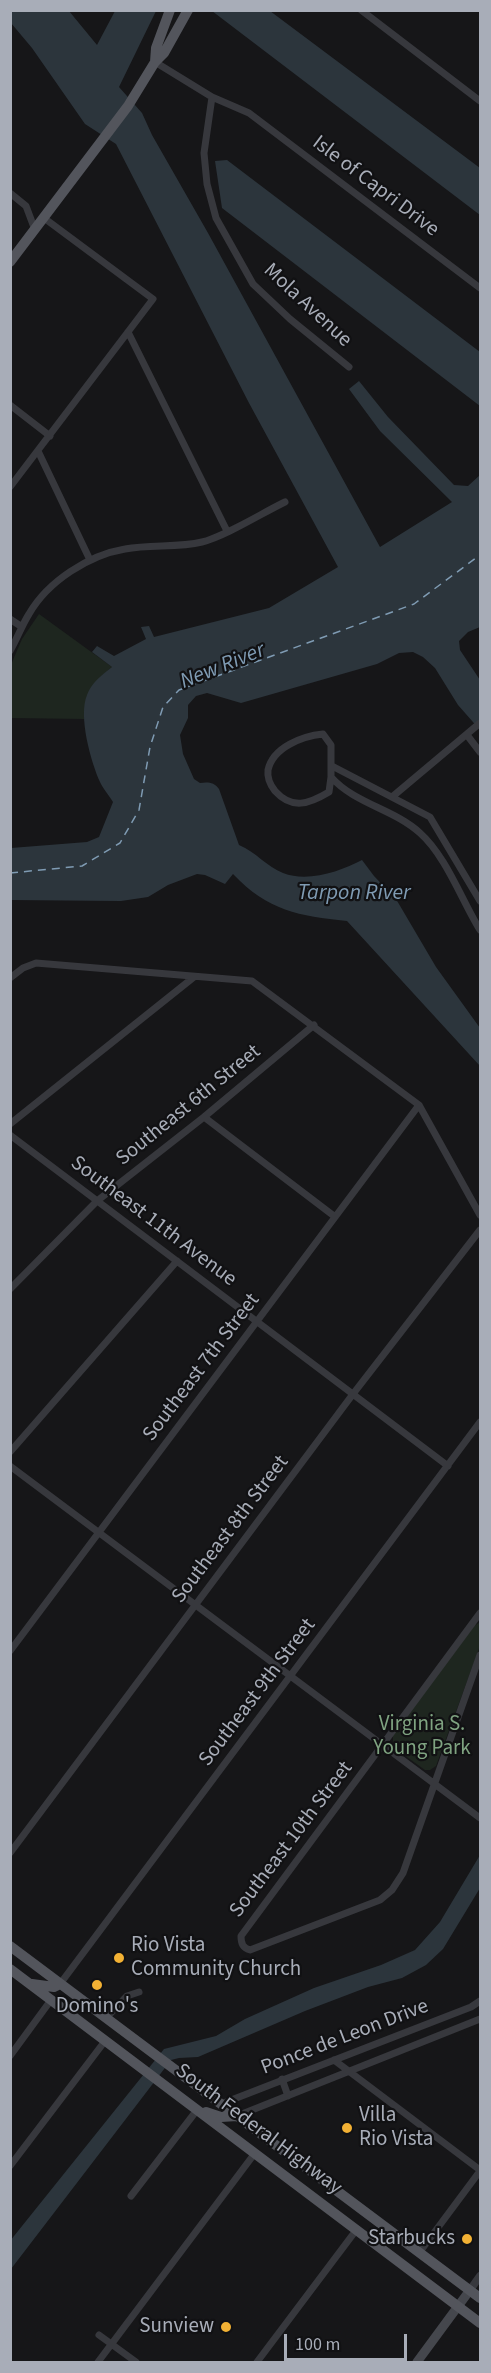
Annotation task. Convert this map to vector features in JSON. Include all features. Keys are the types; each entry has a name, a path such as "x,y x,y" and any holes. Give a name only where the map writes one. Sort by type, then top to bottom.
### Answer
{"main road":[{"path":"155,62 156,48 172,10"},
{"path":"10,262 128,106 155,62 164,53 186,13"},
{"path":"10,1946 87,2003"},
{"name":"South Federal Highway","path":"10,1970 480,2323"},
{"path":"28,1983 54,1987 60,1984"},
{"path":"51,2000 70,1999 87,2003"},
{"name":"South Federal Highway","path":"87,2003 480,2298"},
{"path":"197,2110 221,2117 237,2116"},
{"path":"255,2154 266,2151 287,2154"},
{"path":"417,2362 470,2290"}],"street":[{"path":"172,10 186,13"},
{"path":"361,10 480,101"},
{"name":"Isle of Capri Drive","path":"155,62 212,97 249,113 480,288"},
{"name":"Mola Avenue","path":"212,97 204,153 207,184 216,218 254,284 290,319 349,367"},
{"path":"10,194 26,206 35,230"},
{"path":"10,487 153,299 44,219"},
{"path":"128,332 227,531"},
{"path":"10,405 50,435"},
{"path":"38,452 90,560"},
{"path":"10,651 29,613 43,595 64,576 90,560 124,549 182,547 206,541 285,502"},
{"path":"10,619 22,627"},
{"path":"392,797 477,726"},
{"path":"323,734 331,745 331,777 329,792 316,800 296,804 283,800 270,785 268,770 276,756 294,741 323,734"},
{"path":"467,735 480,752"},
{"path":"332,766 430,817 480,901"},
{"path":"331,777 339,786 404,821 422,834 442,861 480,930"},
{"path":"10,978 23,968 36,963 252,981 419,1105 480,1215"},
{"path":"10,1124 194,977"},
{"name":"Southeast 6th Street","path":"10,1289 97,1201 204,1117 314,1025"},
{"name":"Southeast 7th Street","path":"10,1651 419,1105"},
{"path":"204,1117 334,1216"},
{"name":"Southeast 11th Avenue","path":"10,1135 447,1466"},
{"name":"Southeast 8th Street","path":"10,1853 353,1394 480,1230"},
{"path":"10,1452 177,1261"},
{"name":"Southeast 9th Street","path":"60,1984 480,1422"},
{"path":"10,1466 480,1818"},
{"name":"Southeast 10th Street","path":"433,1783 403,1873 392,1890 380,1900 250,1950 245,1948 241,1943 241,1936 479,1617"},
{"path":"433,1783 480,1655"},
{"path":"106,2018 127,1996 139,1992"},
{"path":"10,2056 51,2000"},
{"name":"Ponce de Leon Drive","path":"221,2104 471,2007 480,2001"},
{"name":"Ponce de Leon Drive","path":"237,2116 480,2019"},
{"path":"10,2166 105,2041"},
{"path":"334,2060 480,2170 419,2253"},
{"path":"282,2079 288,2096"},
{"path":"131,2196 197,2110"},
{"path":"98,2362 255,2154"},
{"path":"257,2362 357,2229"},
{"path":"470,2290 480,2276"},
{"path":"99,2335 136,2362"}],"green space":[{"path":"39,614 112,667 99,678 91,689 86,702 85,719 11,718 10,667 22,639"},
{"name":"Virginia S. Young Park","path":"480,1622 480,1646 436,1766 425,1770 393,1747 393,1735 474,1626"}],"water":[{"path":"10,11 69,11 97,45 115,11 156,11 119,87 142,113 152,135 380,547 452,502 380,431 349,389 359,381 388,417 454,485 468,486 480,475 480,627 468,632 459,641 460,650 480,680 480,730 458,705 435,668 423,657 413,652 399,653 377,664 241,703 207,693 196,696 188,705 188,718 180,735 183,754 194,779 200,783 213,784 219,789 239,845 277,870 293,876 324,874 362,860 396,899 436,967 480,1028 480,1066 347,921 314,917 285,910 259,896 233,874 225,884 197,874 168,885 148,897 121,901 11,900 11,848 87,842 99,837 113,802 96,773 85,726 85,704 89,691 97,679 112,667 92,652 97,646 114,656 146,639 141,627 149,626 154,637 269,608 338,567 249,403 116,144 85,124 32,48 11,23"},
{"path":"212,11 270,11 480,168 480,215"},
{"path":"227,160 480,352 480,406 222,208 215,161"},
{"path":"480,1855 480,1888 443,1949 426,1965 402,1978 368,1987 305,2011 198,2057 171,2060 11,2269 10,2241 164,2049 216,2036 245,2019 314,1988 381,1965 415,1950 440,1922"}],"ferry route":[{"path":"10,873 82,866 120,843 139,810 150,747 163,707 179,690 414,604 480,555"}],"place":[{"name":"Rio Vista Community Church","path":"119,1958"},
{"name":"Domino's","path":"97,1985"},
{"name":"Villa Rio Vista","path":"347,2128"},
{"name":"Starbucks","path":"467,2239"},
{"name":"Sunview","path":"226,2327"}],"water label":[{"name":"New River","path":"223,667"},
{"name":"Tarpon River","path":"354,894"}]}
